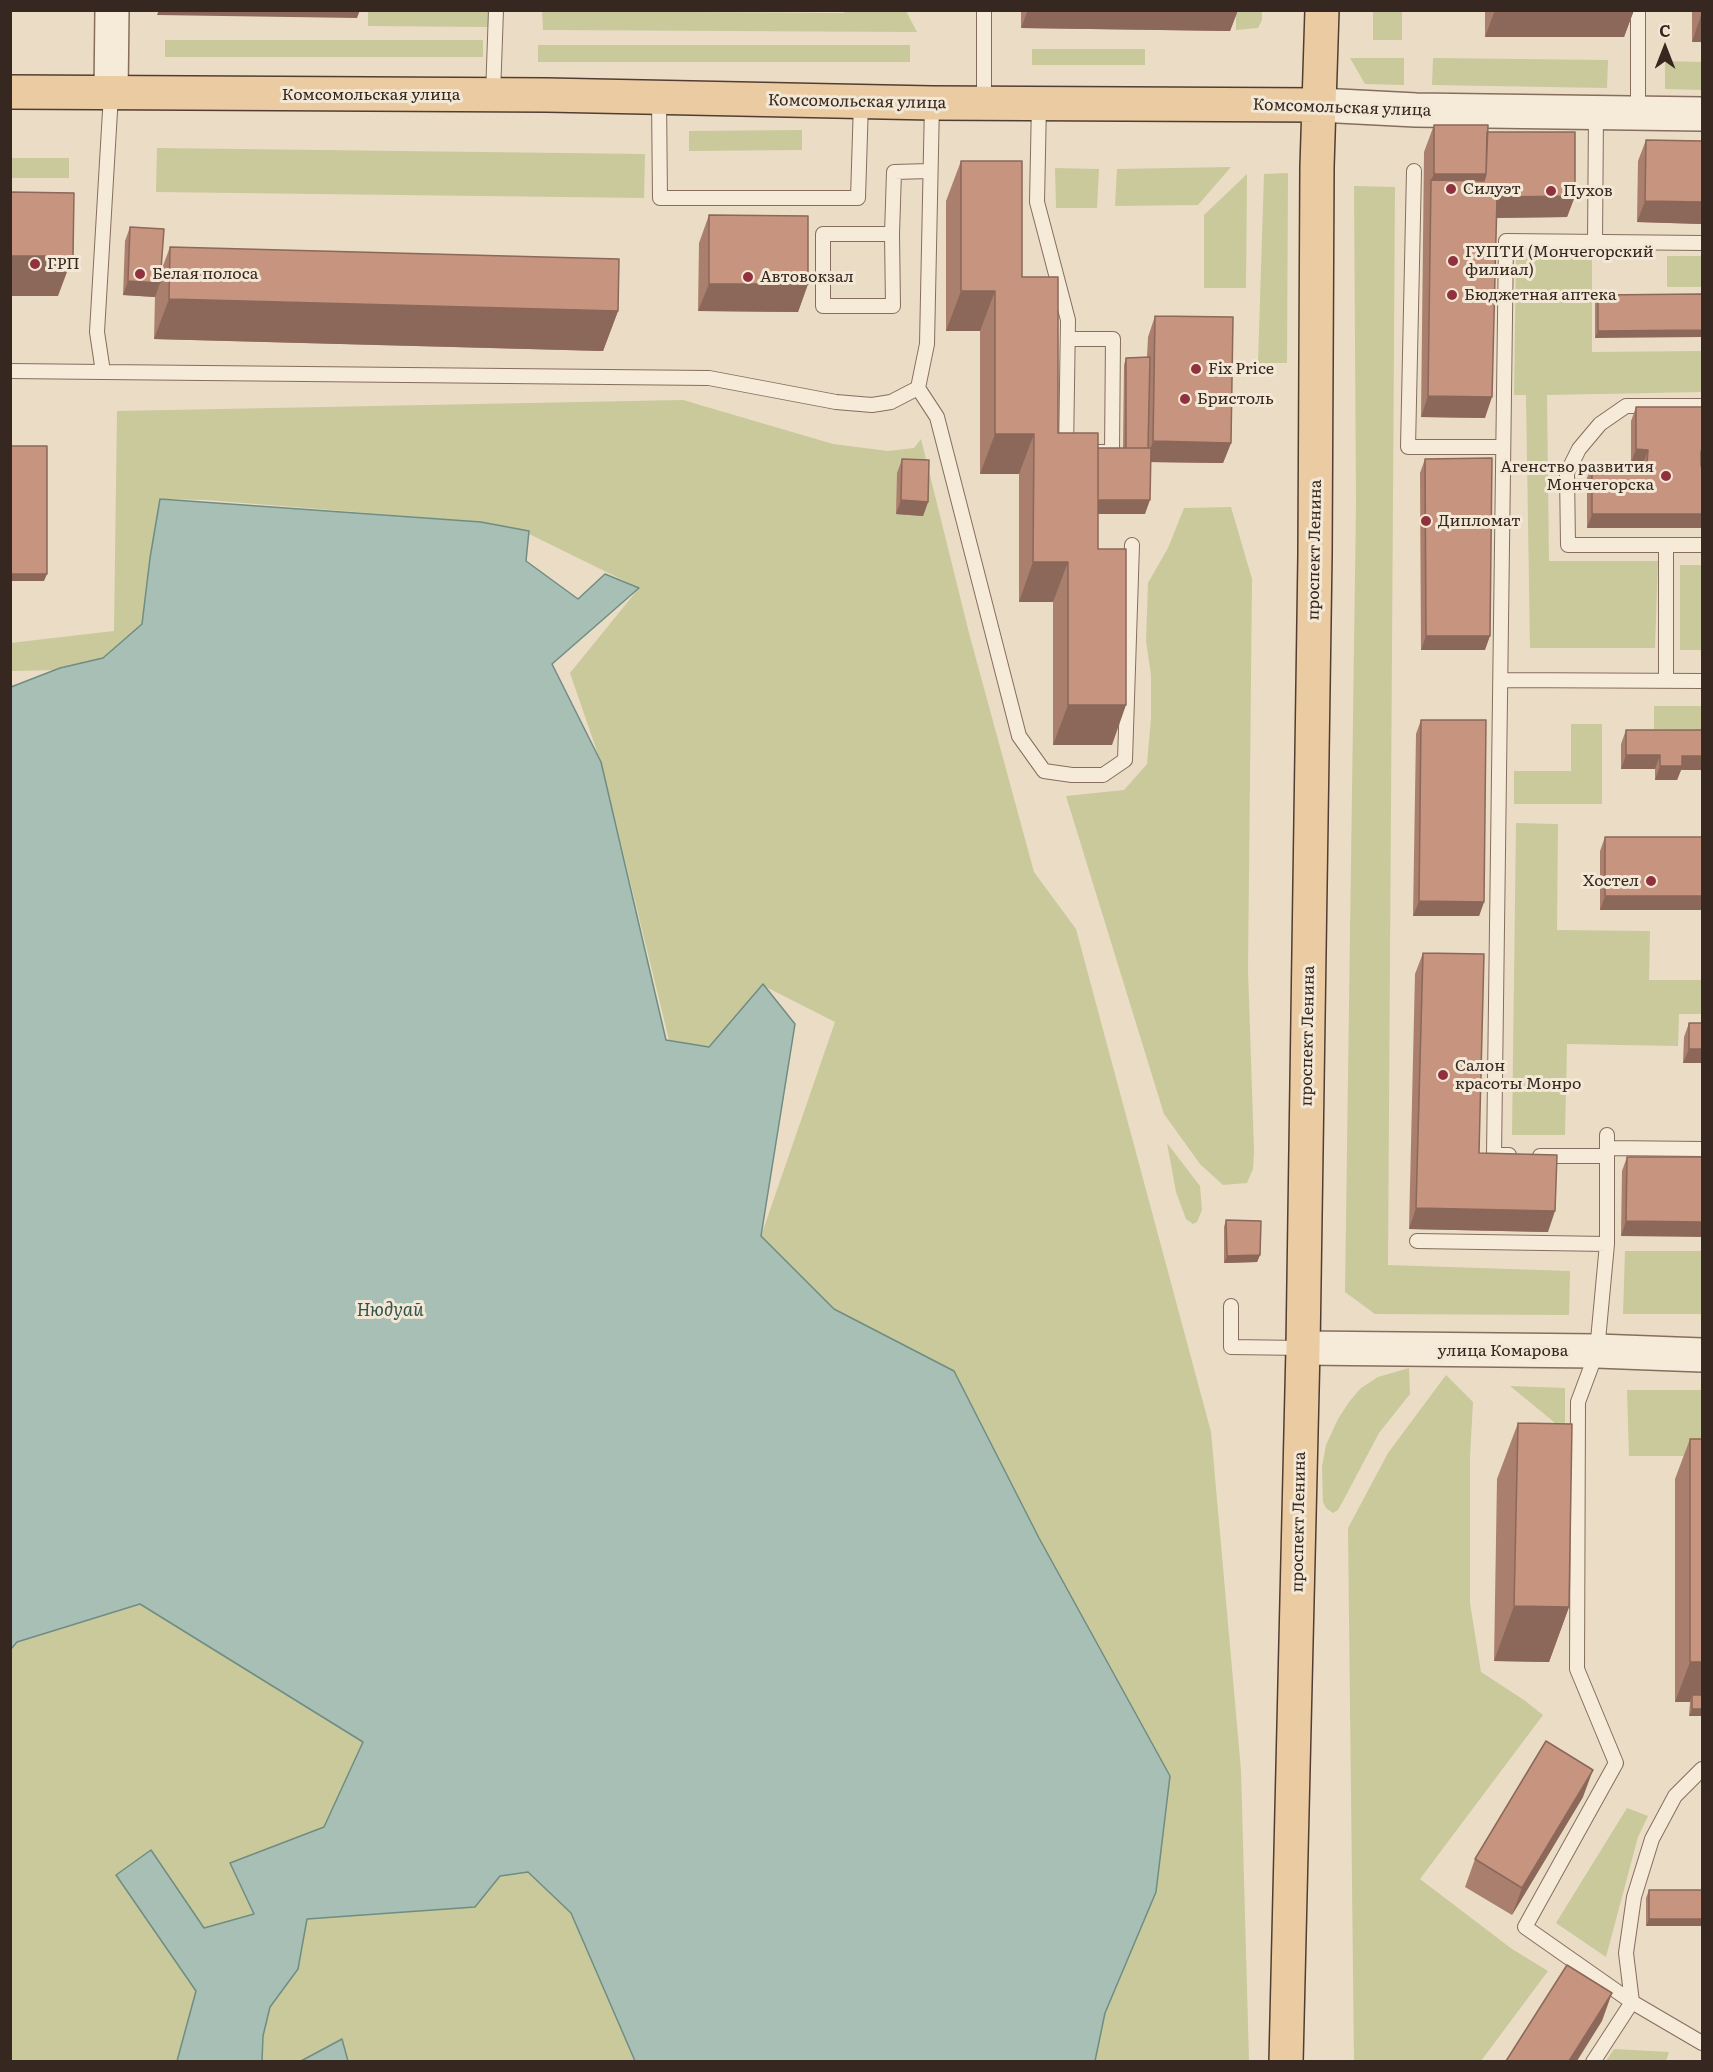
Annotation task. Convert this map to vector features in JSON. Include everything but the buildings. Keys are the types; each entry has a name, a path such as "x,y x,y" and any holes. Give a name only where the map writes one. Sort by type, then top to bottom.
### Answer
{"main road":[{"name":"проспект Ленина","path":"1286,2061 1303,1348 1315,567 1317,167 1322,10"},
{"name":"Комсомольская улица","path":"10,92 547,95 932,103 1319,105"}],"street":[{"path":"111,93 112,10"},
{"name":"Комсомольская улица","path":"1319,105 1416,110 1702,114"},
{"name":"улица Комарова","path":"1303,1348 1702,1354"}],"lane":[{"path":"493,96 496,10"},
{"path":"984,10 984,103"},
{"path":"1638,10 1638,114"},
{"path":"104,372 97,332 111,93"},
{"path":"659,99 660,198 858,198 861,102"},
{"path":"932,103 927,344 918,388 937,417 1019,736 1044,771 1072,775 1103,775 1125,760 1132,545"},
{"path":"1039,104 1037,202 1068,320 1066,452 1112,452 1113,339 1068,339"},
{"path":"1595,242 1596,114"},
{"path":"892,234 823,234 823,306 893,306 894,172 930,171"},
{"path":"1414,171 1408,447 1502,447"},
{"path":"1702,243 1506,241 1494,1155 1607,1146 1702,1149"},
{"path":"10,371 709,378 836,402 872,405 891,402 918,388"},
{"path":"1702,406 1626,406 1599,424 1579,449 1568,473 1568,545 1702,545"},
{"path":"1666,546 1666,680"},
{"path":"1501,680 1702,681"},
{"path":"1607,1146 1607,1244 1598,1351 1578,1402 1577,1669 1616,1763 1525,1927 1632,2002 1702,2043"},
{"path":"1418,1241 1607,1244"},
{"path":"1231,1306 1231,1347 1303,1348"},
{"path":"1593,2061 1632,2002 1626,1953 1634,1897 1652,1839 1675,1796 1702,1769"}],"green space":[{"path":"845,10 906,11 917,32 543,30 542,11 844,13"},
{"path":"368,11 488,11 488,27 368,26"},
{"path":"1236,11 1262,11 1262,20 1258,28 1236,30"},
{"path":"1373,11 1402,11 1402,40 1373,40"},
{"path":"165,40 483,40 483,57 165,57"},
{"path":"538,45 910,45 910,62 538,62"},
{"path":"1032,49 1145,49 1145,65 1032,65"},
{"path":"1350,58 1404,58 1404,85 1365,84"},
{"path":"1433,58 1608,60 1607,88 1432,85"},
{"path":"1665,61 1702,62 1702,90 1665,89"},
{"path":"802,130 802,150 689,151 689,131"},
{"path":"157,148 645,154 644,198 156,192"},
{"path":"11,158 69,158 69,178 11,178"},
{"path":"1231,167 1198,205 1115,206 1117,169"},
{"path":"1055,168 1099,169 1097,208 1056,208"},
{"path":"1288,173 1287,363 1258,363 1264,174"},
{"path":"1247,174 1246,288 1204,288 1204,215"},
{"path":"1354,186 1395,187 1388,1265 1570,1271 1569,1315 1375,1314 1345,1292 1356,503"},
{"path":"1516,253 1592,254 1592,352 1702,351 1702,392 1547,395 1549,561 1658,561 1655,648 1530,648 1526,395 1514,395"},
{"path":"1667,256 1702,256 1702,287 1667,287"},
{"path":"683,400 833,444 888,451 914,448 921,439 969,633 1034,872 1076,929 1211,1432 1241,1770 1249,2061 1095,2061 1105,2013 1156,1892 1039,1538 954,1371 834,1309 761,1236 835,1022 764,986 709,1047 669,1040 602,766 570,673 639,588 521,530 481,522 206,500 160,499 142,624 103,658 59,670 11,671 10,643 114,631 117,411"},
{"path":"1231,507 1252,579 1248,970 1254,1151 1253,1169 1247,1183 1223,1185 1200,1164 1164,1114 1066,796 1124,790 1147,764 1151,718 1151,675 1146,641 1148,583 1168,548 1184,508"},
{"path":"1680,565 1702,565 1702,650 1680,650"},
{"path":"1654,706 1702,706 1702,730 1654,729"},
{"path":"1571,724 1602,724 1602,804 1514,804 1514,771 1571,771"},
{"path":"1516,823 1558,824 1557,930 1650,931 1649,980 1701,980 1702,942 1702,1014 1679,1014 1678,1046 1567,1044 1565,1135 1512,1135"},
{"path":"1167,1143 1200,1186 1202,1210 1197,1222 1193,1224 1186,1219 1176,1192"},
{"path":"1625,1251 1702,1251 1702,1314 1623,1314"},
{"path":"1409,1368 1410,1394 1379,1433 1338,1510 1333,1513 1326,1508 1323,1502 1322,1467 1326,1445 1338,1419 1361,1388 1378,1377"},
{"path":"1446,1375 1473,1402 1470,1457 1470,1603 1481,1672 1543,1715 1420,1879 1512,1949 1548,1971 1481,2061 1354,2061 1348,1528 1388,1453"},
{"path":"1510,1386 1565,1388 1565,1431"},
{"path":"1627,1390 1702,1390 1702,1456 1629,1456"},
{"path":"140,1604 363,1742 324,1827 230,1863 254,1914 204,1928 151,1850 116,1875 196,1991 177,2061 11,2061 10,1649 17,1642"},
{"path":"1627,1808 1648,1816 1638,1837 1606,1957 1556,1923"},
{"path":"528,1872 571,1913 635,2061 348,2061 342,2039 301,2061 262,2062 263,2036 270,2007 298,1969 307,1919 475,1907 500,1876"},
{"path":"1614,2049 1669,2052 1666,2061 1606,2061"}],"water":[{"name":"Нюдуай","path":"160,499 481,522 529,531 526,561 578,599 605,574 639,588 552,664 601,762 666,1040 709,1047 763,984 795,1024 761,1236 834,1309 954,1371 1039,1538 1170,1776 1156,1892 1105,2013 1095,2061 635,2061 571,1913 528,1872 500,1876 475,1907 307,1919 298,1969 270,2007 263,2036 262,2061 177,2061 196,1991 116,1875 151,1850 204,1928 254,1914 230,1863 324,1827 363,1742 140,1604 17,1642 11,1649 11,687 60,668 103,658 142,624"},
{"path":"342,2039 348,2061 301,2061"}],"place":[{"name":"Силуэт","path":"1451,189"},
{"name":"Пухов","path":"1551,191"},
{"name":"ГУПТИ (Мончегорский филиал)","path":"1453,261"},
{"name":"ГРП","path":"35,264"},
{"name":"Белая полоса","path":"140,274"},
{"name":"Автовокзал","path":"748,277"},
{"name":"Бюджетная аптека","path":"1452,295"},
{"name":"Fix Price","path":"1196,369"},
{"name":"Бристоль","path":"1185,399"},
{"name":"Агенство развития Мончегорска","path":"1666,476"},
{"name":"Дипломат","path":"1426,521"},
{"name":"Хостел","path":"1651,881"},
{"name":"Салон красоты Монро","path":"1443,1075"}]}
